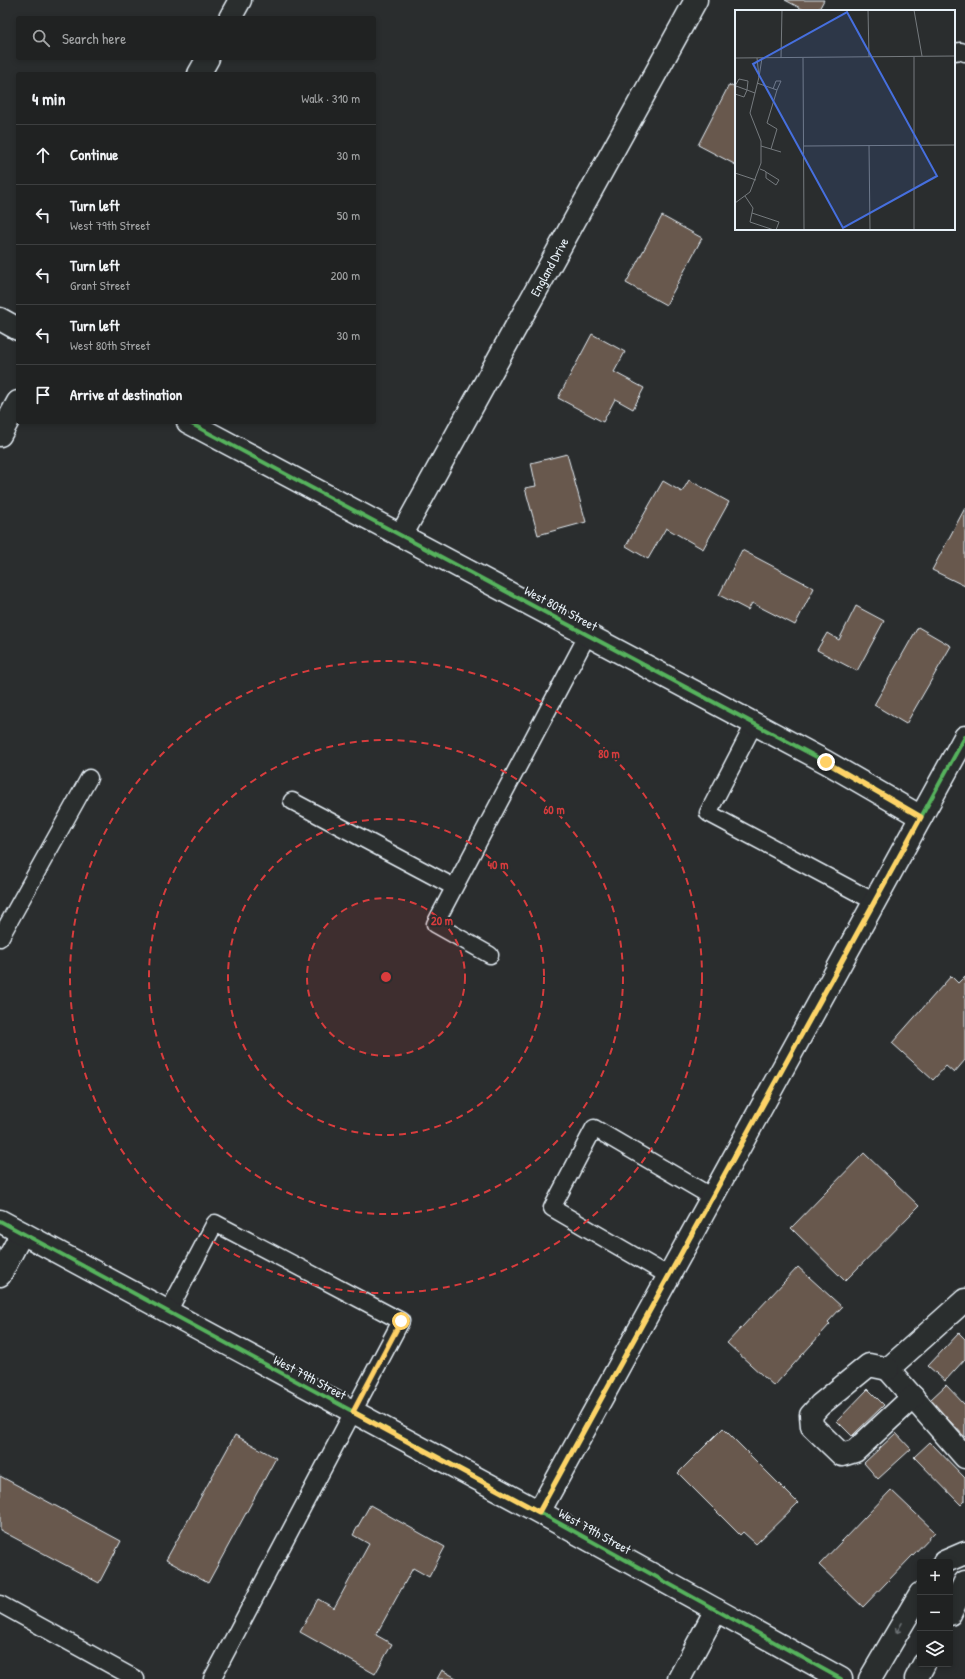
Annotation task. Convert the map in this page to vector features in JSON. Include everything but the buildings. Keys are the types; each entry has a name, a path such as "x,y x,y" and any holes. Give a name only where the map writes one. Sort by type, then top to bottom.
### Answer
{"street":[{"path":"231,16 240,0"},
{"name":"England Drive","path":"402,534 696,0"},
{"path":"200,72 207,60"},
{"path":"0,319 16,329"},
{"path":"0,435 16,406"},
{"name":"West 80th Street","path":"192,424 402,534 826,762 921,817"},
{"path":"539,1512 965,737"},
{"name":"West 79th Street","path":"0,1221 539,1512 841,1679"},
{"path":"0,1275 22,1233"},
{"path":"888,1369 965,1300"},
{"path":"913,1397 855,1451 842,1455 812,1426 811,1416 820,1405 869,1365 888,1369 913,1397 965,1456"},
{"path":"951,1559 965,1553"},
{"path":"953,1608 965,1582"},
{"path":"870,1679 919,1595"},
{"path":"678,1679 716,1610"},
{"path":"916,1679 922,1667"}],"lane":[{"path":"490,955 435,924 588,634"},
{"path":"754,724 708,813 875,902"},
{"path":"0,938 89,778"},
{"path":"292,801 454,887"},
{"path":"669,1276 552,1208 594,1128 712,1197"},
{"path":"168,1312 215,1223 401,1321 212,1679"},
{"path":"0,1604 136,1679"}],"cycle path":[{"path":"192,424 826,762 921,817"},
{"path":"539,1512 965,737"},
{"path":"0,1221 539,1512 841,1679"}],"route":[{"path":"401,1321 353,1412 539,1512 921,817 826,762"}]}
